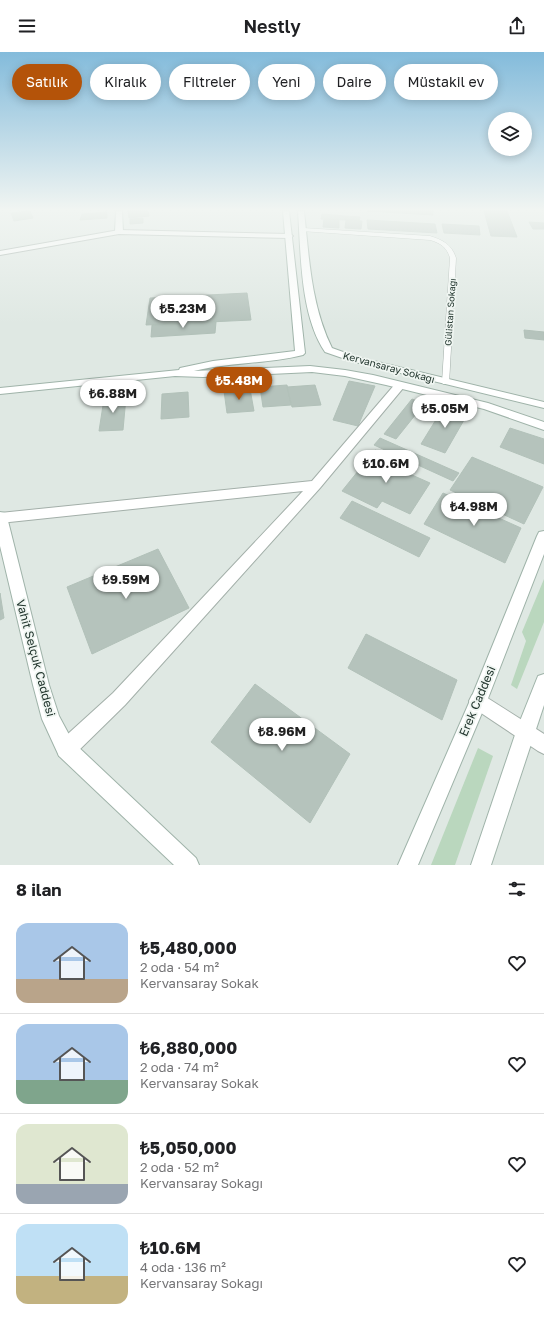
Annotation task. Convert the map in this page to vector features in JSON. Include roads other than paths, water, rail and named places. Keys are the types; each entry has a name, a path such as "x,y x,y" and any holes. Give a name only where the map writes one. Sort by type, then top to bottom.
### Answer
{"street":[{"path":"0,253 22,249"},
{"path":"290,249 300,353 299,360 301,364 313,369"},
{"path":"306,249 315,319 321,337 328,350"},
{"name":"Kervansaray Sokağı","path":"175,372 208,364 272,358 300,353 313,348 328,350 347,357 544,405"},
{"name":"Kervansaray Sokağı","path":"313,369 329,368 337,363 336,356 328,350"},
{"path":"0,391 175,372 211,374 313,369"},
{"name":"Kervansaray Sokağı","path":"313,369 352,374 400,385 500,410 544,426"},
{"path":"66,749 119,699 316,485 400,385"},
{"path":"0,518 316,485"},
{"name":"Vahit Selçuk Caddesi","path":"0,518 41,685 52,719 66,749 189,865"},
{"name":"Erek Caddesi","path":"408,865 478,701 544,536"},
{"path":"481,865 525,732 544,682"},
{"path":"478,701 544,745"}],"lane":[{"name":"Gülistan Sokağı","path":"446,382 453,258 449,249"}]}
